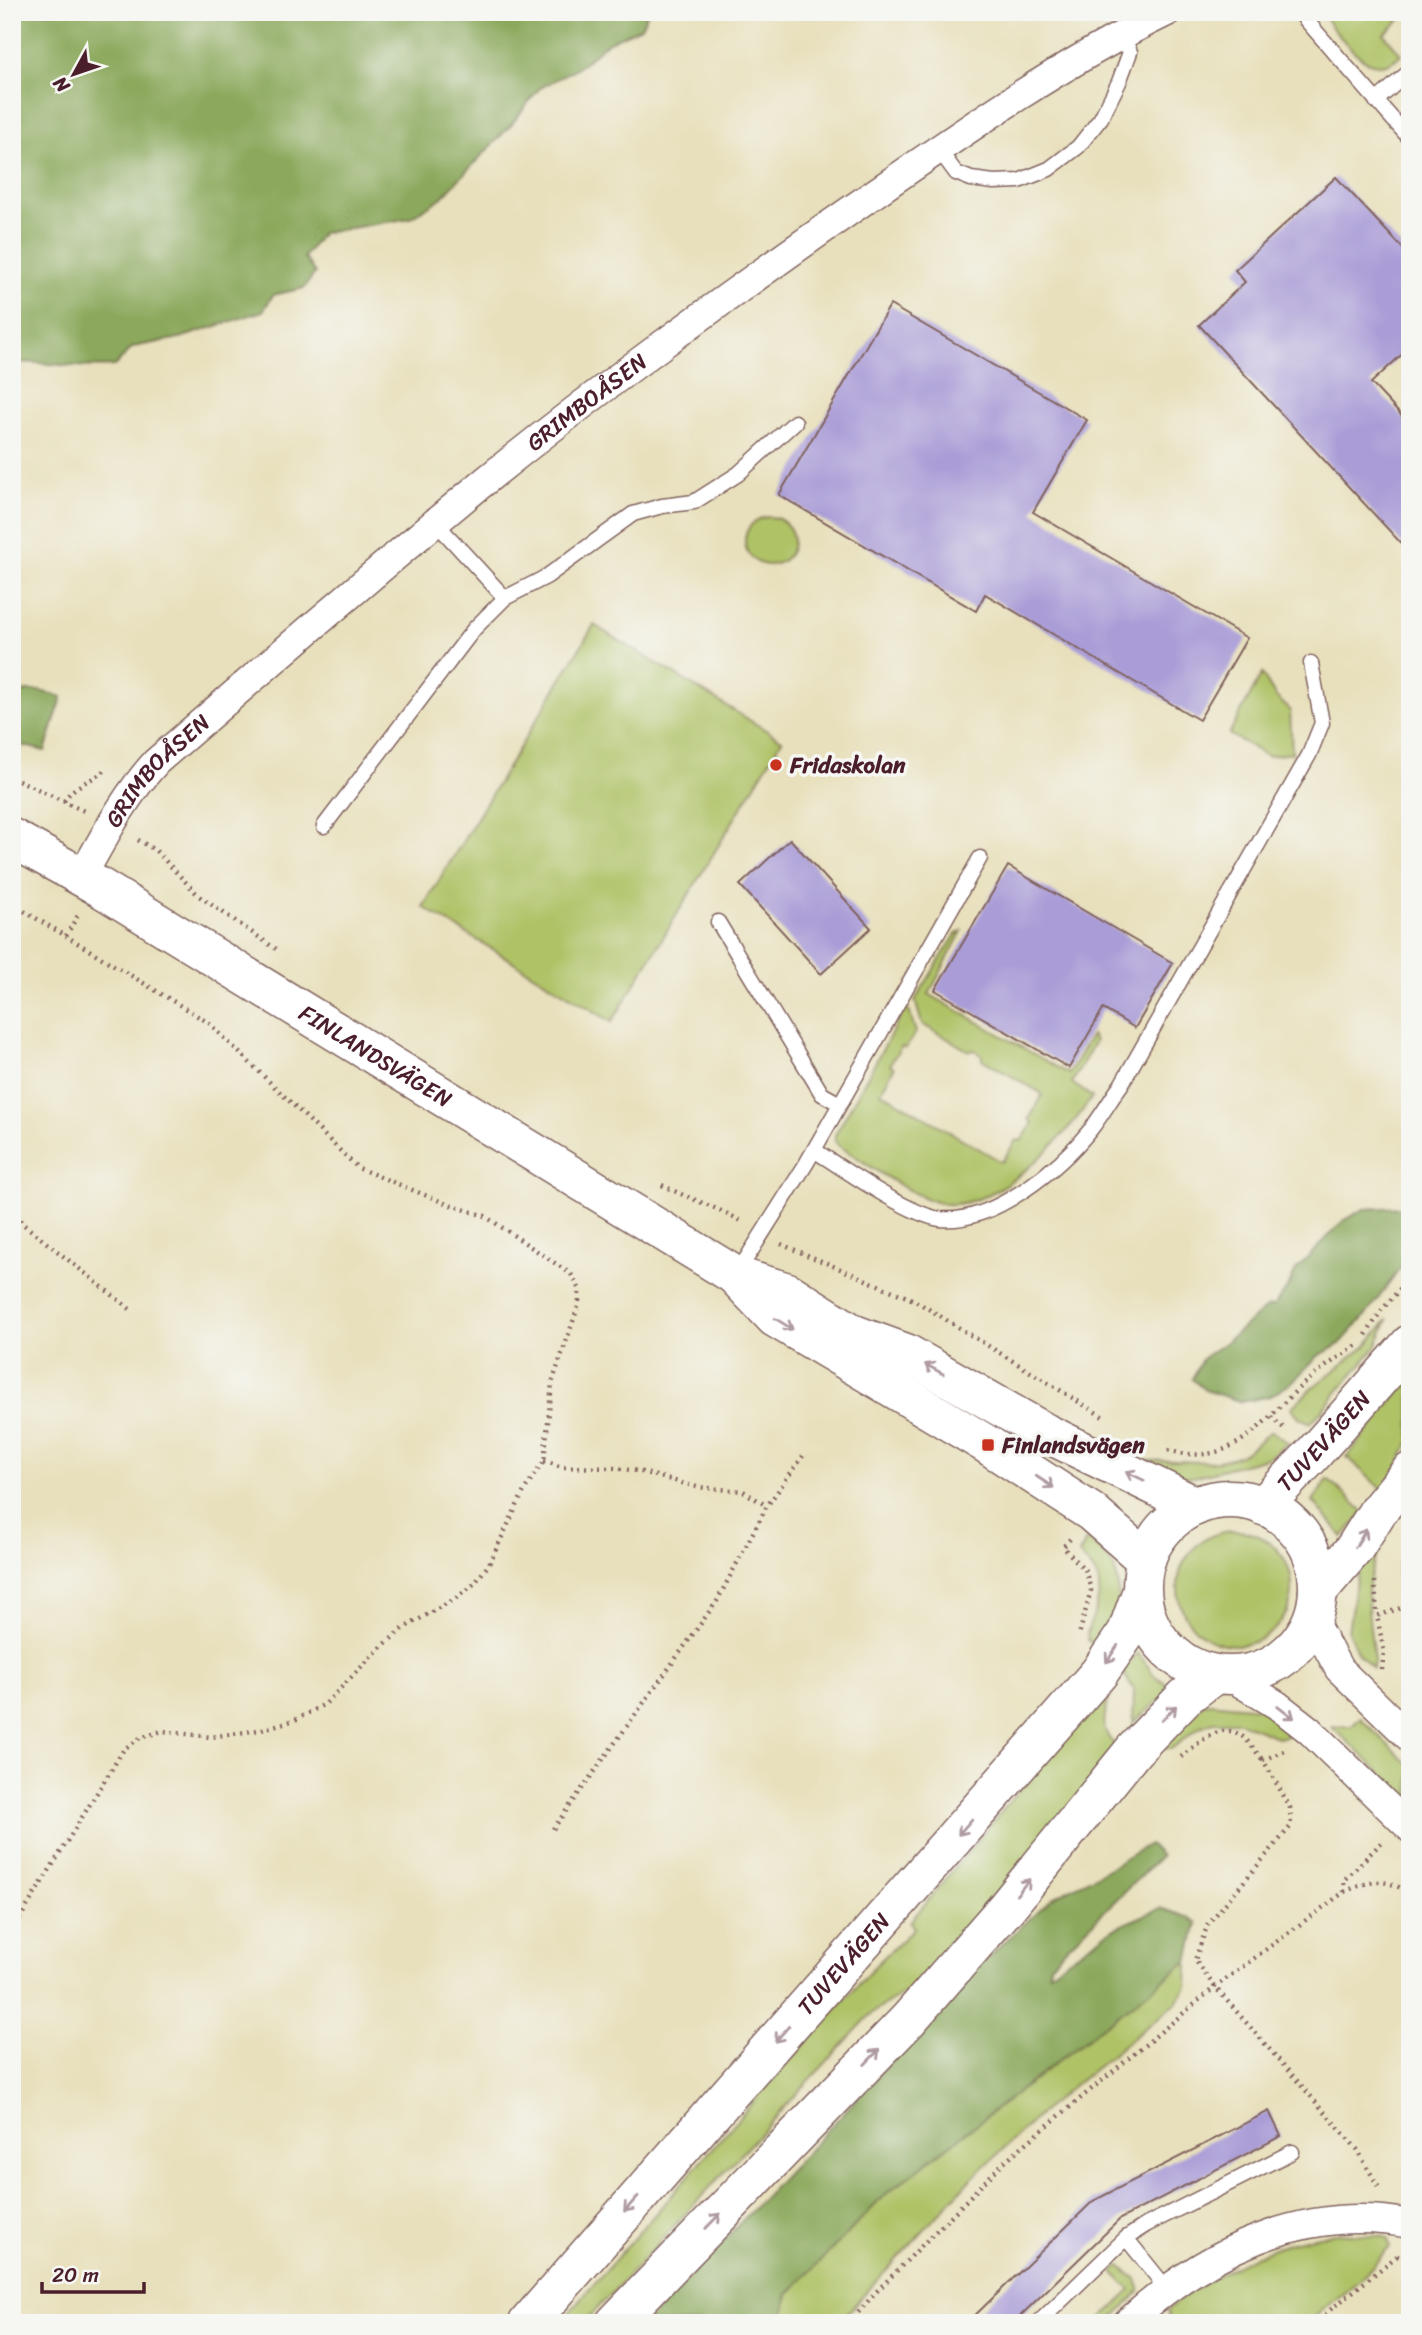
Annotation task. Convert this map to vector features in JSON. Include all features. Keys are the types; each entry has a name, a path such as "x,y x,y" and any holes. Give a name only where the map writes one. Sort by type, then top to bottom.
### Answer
{"main road":[{"name":"FINLANDSVÄGEN","path":"12,838 736,1276 788,1292 854,1334 905,1353 1046,1433 1196,1506"},
{"name":"FINLANDSVÄGEN","path":"736,1276 775,1318 988,1445 1091,1513 1144,1576"},
{"name":"TUVEVÄGEN","path":"1263,1506 1314,1454 1410,1344"},
{"path":"1144,1576 1144,1609 1158,1639 1183,1662 1221,1675 1255,1672 1280,1660 1294,1649 1304,1635 1315,1605 1378,1511 1410,1472"},
{"name":"TUVEVÄGEN","path":"528,2323 1099,1673 1127,1632 1155,1541 1167,1525 1196,1506 1223,1499 1237,1499 1263,1506 1286,1520 1304,1540 1315,1564 1315,1605"},
{"path":"615,2323 909,2019 1006,1908 1134,1750 1185,1697 1221,1675"}],"street":[{"name":"GRIMBOÅSEN","path":"81,878 128,796 156,762 480,485 671,338 940,150 1079,58 1167,12"},
{"path":"1315,1605 1339,1669 1410,1738"},
{"path":"1221,1675 1277,1705 1309,1730 1410,1828"},
{"path":"1127,2323 1167,2289 1199,2267 1277,2231 1315,2222 1352,2218 1399,2222"}],"lane":[{"path":"1299,12 1410,139"},
{"path":"940,150 956,173 971,179 1019,181 1049,169 1078,147 1101,118 1130,52 1122,34"},
{"path":"1376,101 1410,71"},
{"path":"324,825 474,629 505,598 546,576 633,514 662,506 694,502 738,474 794,422"},
{"path":"436,523 505,598"},
{"path":"814,1150 910,1209 939,1219 965,1217 992,1208 1025,1190 1057,1163 1090,1130 1121,1085 1309,755 1322,723 1311,663"},
{"path":"736,1276 841,1104 980,858"},
{"path":"718,922 822,1094 841,1104"},
{"path":"1038,2323 1126,2238 1146,2225 1292,2151"},
{"path":"1126,2238 1167,2289"}],"path":[{"path":"12,777 111,825 155,850 200,896 285,955"},
{"path":"12,904 209,1023 358,1168 447,1204 485,1216 571,1274 579,1288 579,1304 552,1383 544,1461 525,1489 489,1564 475,1583 458,1597 404,1628 378,1650 325,1704 295,1720 258,1730 211,1737 162,1731 140,1738 124,1749 12,1931"},
{"path":"66,936 72,925"},
{"path":"652,1180 691,1200 727,1213 797,1252 914,1300 1116,1425"},
{"path":"12,1208 23,1224 130,1309"},
{"path":"1160,1447 1183,1454 1207,1454 1228,1449 1246,1439 1318,1372 1359,1344 1381,1311 1410,1277"},
{"path":"553,1829 717,1601 767,1506 803,1456"},
{"path":"544,1461 562,1467 638,1471 697,1487 743,1491 767,1506"},
{"path":"1091,1513 1063,1547 1085,1570 1091,1590 1076,1644 1083,1658 1099,1673"},
{"path":"1134,1750 1152,1767 1163,1767 1176,1761 1209,1735 1223,1730 1240,1734 1264,1760 1290,1807 1291,1826 1208,1924 1195,1960 1215,1987 1357,2149 1399,2222"},
{"path":"1264,1760 1293,1747 1309,1730"},
{"path":"1344,1892 1344,1880 1383,1841"},
{"path":"849,2323 1006,2160 1215,1987 1344,1892 1381,1880 1396,1884 1410,1893"},
{"path":"1314,2323 1397,2256"}],"green space":[{"path":"12,12 648,12 641,27 607,43 580,66 539,89 510,126 441,198 410,218 322,233 304,257 315,273 304,288 273,295 263,311 180,338 133,347 115,366 102,367 12,362"},
{"path":"1409,12 1384,34 1401,54 1393,61 1377,65 1356,54 1332,28 1324,13"},
{"path":"769,517 786,524 793,541 786,558 769,565 752,558 745,541 752,524"},
{"path":"594,625 782,740 612,1022 423,907"},
{"path":"1262,674 1276,697 1290,710 1292,753 1267,756 1229,734"},
{"path":"28,691 62,697 45,751 12,743 12,693"},
{"path":"962,931 929,994 1069,1074 1091,1035 1095,1041 1072,1083 1092,1097 1064,1133 1024,1171 1002,1187 980,1198 957,1204 936,1202 899,1185 839,1146 835,1135 905,1009 909,1011 916,1032 906,1048 901,1047 890,1064 894,1068 881,1092 1002,1162 1016,1140 1021,1141 1033,1123 1029,1119 1042,1096 1041,1093 983,1060 983,1056 975,1050 969,1051 922,1024 915,1000 956,934"},
{"path":"1410,1203 1410,1255 1366,1315 1340,1344 1318,1356 1290,1384 1270,1396 1242,1402 1205,1390 1192,1379 1202,1359 1267,1307 1274,1306 1296,1270 1344,1220 1364,1209 1403,1207"},
{"path":"1388,1319 1376,1347 1311,1423 1300,1418 1291,1408 1313,1387 1366,1346"},
{"path":"1410,1378 1410,1441 1387,1487 1382,1490 1347,1457"},
{"path":"1271,1431 1288,1443 1267,1458 1193,1477 1175,1478 1147,1461 1206,1462 1229,1459 1248,1450"},
{"path":"1328,1479 1364,1512 1343,1537 1313,1501"},
{"path":"1380,1530 1386,1534 1372,1569 1368,1597 1373,1668 1358,1654 1348,1631 1362,1560"},
{"path":"1235,1531 1257,1536 1275,1548 1287,1566 1292,1588 1287,1610 1275,1628 1257,1640 1235,1645 1213,1640 1195,1628 1183,1610 1178,1588 1183,1566 1195,1548 1213,1536"},
{"path":"1410,1536 1410,1668 1404,1661 1398,1565"},
{"path":"1087,1539 1108,1559 1118,1583 1120,1613 1098,1650 1088,1640 1087,1634 1099,1595 1098,1579 1079,1554"},
{"path":"1138,1653 1154,1675 1173,1688 1133,1723 1134,1689 1121,1670"},
{"path":"1107,1691 1105,1729 1120,1750 916,1986 872,2013 584,2323 560,2323 760,2094 876,1965 914,1928 910,1922 1095,1698"},
{"path":"1203,1704 1259,1708 1290,1735 1279,1738 1240,1722 1213,1722 1200,1727 1171,1749 1155,1747"},
{"path":"1360,1718 1410,1766 1410,1800 1332,1727 1352,1726"},
{"path":"1149,1844 1161,1856 1050,1964 1049,1973 1113,1929 1161,1908 1197,1923 1188,1961 886,2194 788,2294 781,2323 646,2323 960,1985 1013,1934 1054,1897 1105,1871"},
{"path":"1188,1961 1187,1987 1177,2002 1051,2104 969,2181 838,2323 781,2323 788,2294 886,2194"},
{"path":"1336,2233 1383,2236 1388,2239 1390,2247 1362,2278 1307,2323 1172,2323 1169,2318 1168,2310 1175,2303 1243,2262 1284,2245"},
{"path":"1120,2266 1136,2279 1140,2291 1108,2323 1097,2323 1131,2290 1114,2273 1114,2268"}],"building":[{"path":"1336,177 1410,256 1410,347 1371,383 1410,425 1410,553 1199,325 1245,282 1235,270"},
{"path":"890,305 1087,420 1033,512 1247,638 1199,720 985,594 976,611 779,495"},
{"path":"790,839 871,928 821,974 740,885"},
{"path":"1008,866 1173,963 1135,1028 1103,1009 1069,1068 935,990"},
{"path":"1269,2111 1281,2136 1120,2219 1013,2323 967,2323 1093,2201"}],"place":[{"name":"Fridaskolan","path":"776,765"},
{"name":"Finlandsvägen","path":"988,1445"}]}
